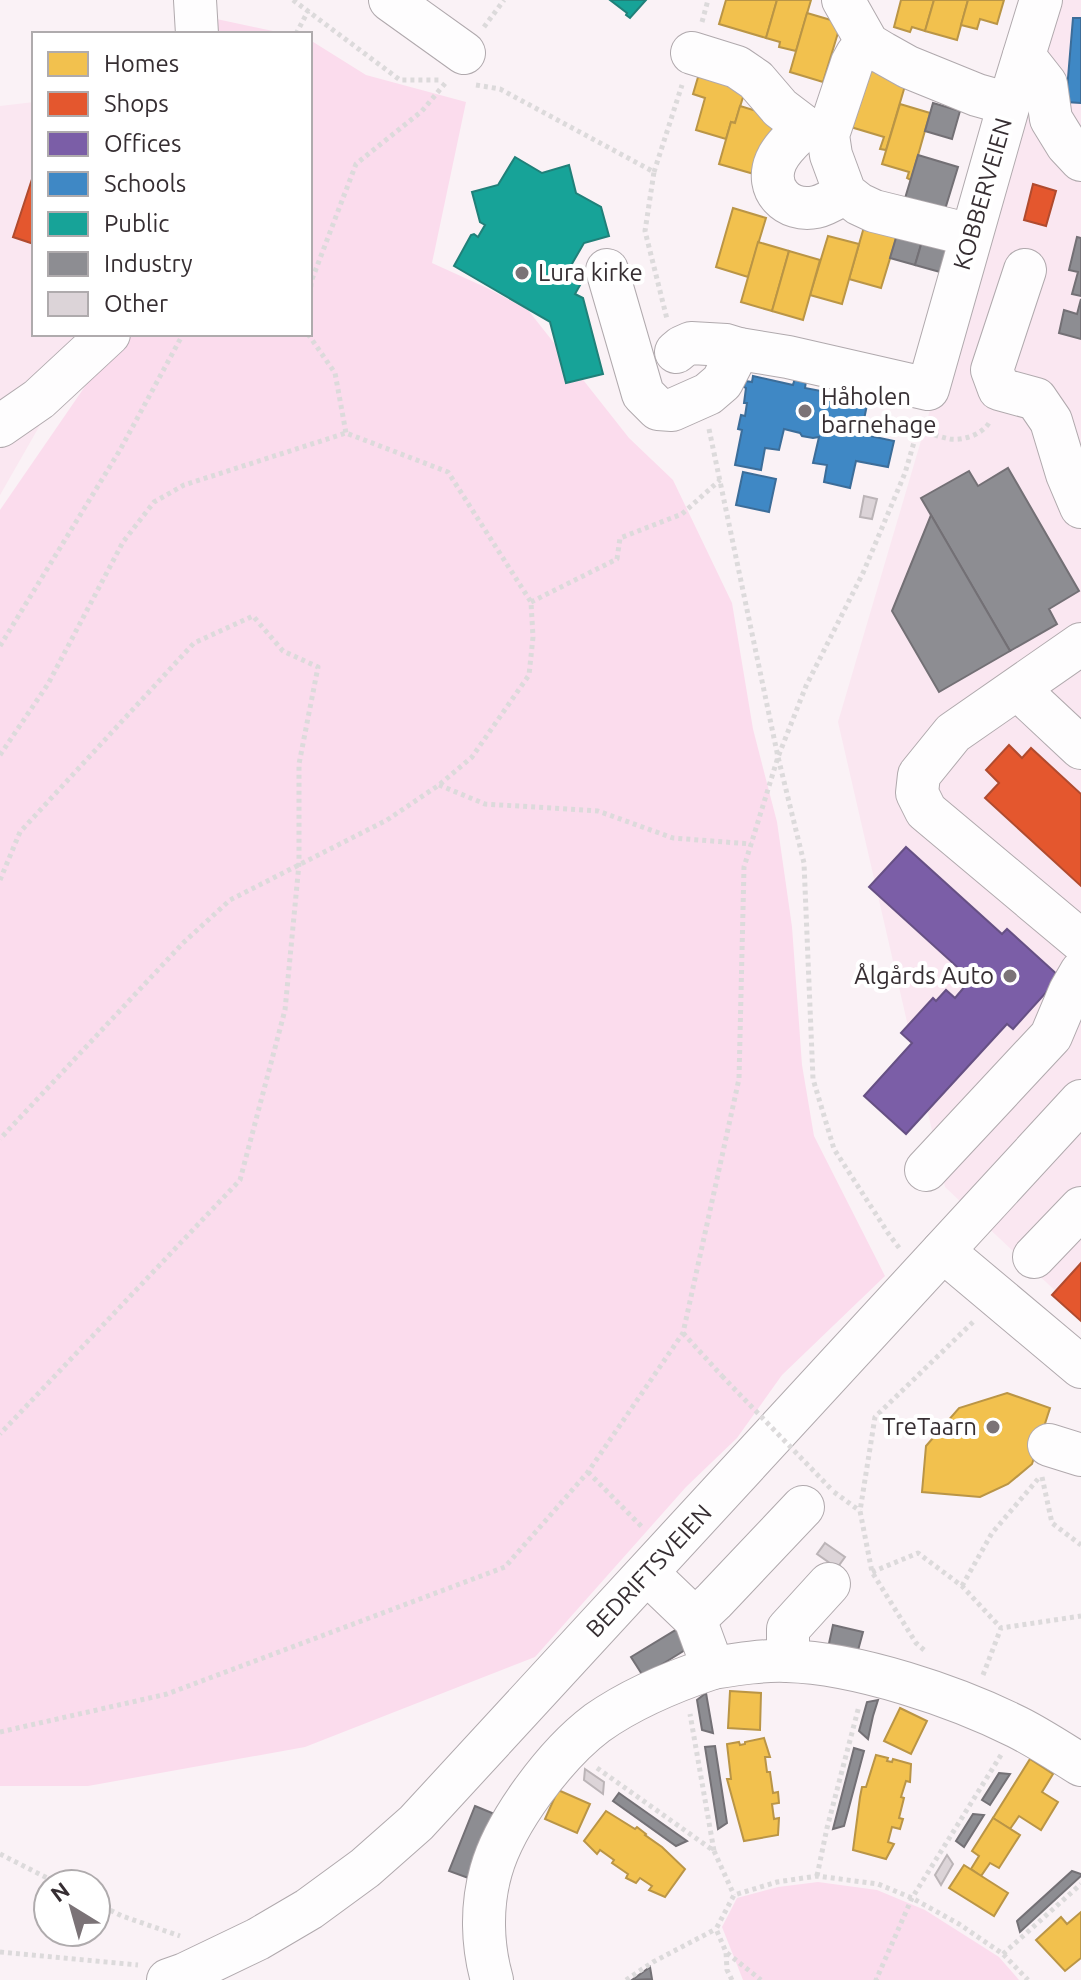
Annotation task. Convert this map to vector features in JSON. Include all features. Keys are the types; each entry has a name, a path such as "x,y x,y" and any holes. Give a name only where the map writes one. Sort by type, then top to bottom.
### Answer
{"street":[{"path":"195,0 197,32"},
{"path":"390,0 462,75"},
{"path":"843,0 868,44 908,67 977,95 1009,104"},
{"name":"KOBBERVEIEN","path":"928,389 1041,0"},
{"path":"845,193 818,207 801,208 789,204 779,195 773,185 772,174 782,150 817,131 857,54 868,44"},
{"path":"692,53 748,73 780,108 817,131 831,155 845,193 859,204 874,211 971,235"},
{"path":"1024,56 1046,84 1051,119 1067,145 1081,160"},
{"path":"607,270 643,394 658,409 672,410 708,394 722,382 739,349"},
{"path":"1025,270 992,370 999,389 1036,399 1051,421 1076,481"},
{"path":"0,426 39,399 107,336"},
{"path":"676,352 700,342 726,345 928,389"},
{"path":"1081,644 953,733 919,775 917,793 926,811 1081,941"},
{"path":"1018,689 1081,748"},
{"path":"926,1170 1051,1036 1081,972"},
{"name":"BEDRIFTSVEIEN","path":"178,1972 258,1939 309,1909 365,1868 416,1823 1081,1101"},
{"path":"1034,1257 1081,1208"},
{"path":"932,1263 1081,1367"},
{"path":"695,1619 818,1499"},
{"path":"657,1562 695,1619 699,1673"},
{"path":"788,1661 788,1629 829,1584"},
{"path":"492,1980 484,1939 485,1901 492,1869 524,1805 542,1779 598,1723 640,1698 699,1673 755,1662 788,1661 867,1673 970,1707 1018,1727 1081,1765"}],"path":[{"path":"293,0 400,80 462,75 500,89 654,172 645,231 676,352"},
{"path":"312,279 356,164 462,75 504,0"},
{"path":"297,32 308,11"},
{"path":"0,646 120,450 182,336"},
{"path":"309,336 335,373 346,433"},
{"path":"0,1732 167,1694 505,1567 588,1472 683,1333 739,1079 744,867 778,757 806,686 863,573 905,473 928,389"},
{"path":"919,430 953,439 972,436 987,427 999,389"},
{"path":"695,400 710,430 778,757 804,863 813,1079 834,1149 888,1233 932,1263"},
{"path":"0,755 48,684 123,542 154,502 184,485 346,433 448,472 531,602 533,637 529,675 472,757 439,785 387,820 230,900 183,943 0,1139"},
{"path":"531,602 617,559 620,538 682,514 720,480"},
{"path":"0,880 20,832 194,643 253,616 283,651 318,667 299,764 299,864 285,1010 240,1180 0,1434"},
{"path":"439,785 485,804 598,811 673,838 751,844"},
{"path":"928,1653 916,1643 872,1572 860,1511 875,1417 982,1313"},
{"path":"683,1333 722,1376 818,1499 860,1511"},
{"path":"588,1472 657,1562"},
{"path":"962,1586 992,1533 1042,1475 1052,1523 1081,1545"},
{"path":"872,1572 918,1553 962,1586 1001,1628"},
{"path":"1001,1628 1081,1616"},
{"path":"981,1682 1001,1628"},
{"path":"699,1673 714,1851 734,1895"},
{"path":"876,1980 912,1898 1018,1727"},
{"path":"817,1876 849,1743"},
{"path":"570,1748 714,1851"},
{"path":"0,1854 32,1870"},
{"path":"626,1980 716,1929 734,1895 777,1882 817,1876 878,1884 912,1898 959,1924 1003,1954 1028,1980"},
{"path":"1003,1954 1081,1884"},
{"path":"0,1952 178,1972 200,1943 112,1911"},
{"path":"716,1929 726,1952 727,1970 732,1980"},
{"path":"726,1952 761,1980"}],"shaded area":[{"path":"1051,0 1081,0 1081,1315 945,1187 838,722"},
{"path":"212,18 278,32 211,32"},
{"path":"312,41 366,75 466,102 432,263 528,310 629,438 673,480 732,603 753,729 777,822 792,927 802,1065 814,1136 885,1276 782,1375 737,1438 686,1487 535,1657 305,1747 88,1786 0,1786 0,510 120,336 312,336"},
{"path":"32,102 32,336 91,336 0,495 0,106"},
{"path":"818,1882 877,1890 925,1910 999,1957 1019,1980 743,1980 722,1927 737,1898 778,1887"}],"building: Homes":[{"path":"726,0 777,0 766,38 719,24"},
{"path":"777,0 811,0 796,51 779,47 780,42 766,38"},
{"path":"901,0 934,0 925,31 912,27 910,32 894,27"},
{"path":"934,0 968,0 957,40 925,31"},
{"path":"968,0 1004,0 997,24 980,19 977,29 961,25"},
{"path":"807,13 841,23 823,82 790,72"},
{"path":"862,66 907,79 886,150 880,149 884,137 844,125"},
{"path":"701,67 748,81 735,123 731,122 726,139 696,130 705,98 693,94"},
{"path":"900,104 930,113 911,180 907,178 909,172 882,164"},
{"path":"740,106 783,119 754,174 719,164 731,122 735,123"},
{"path":"733,208 766,218 748,277 716,267"},
{"path":"866,220 899,229 881,288 849,279"},
{"path":"828,236 859,244 842,304 810,295"},
{"path":"758,242 789,251 772,311 741,302"},
{"path":"789,251 820,260 803,320 772,311"},
{"name":"TreTaarn","path":"1007,1393 1050,1408 1032,1464 1008,1484 980,1497 922,1492 926,1446 959,1408"},
{"path":"730,1691 761,1693 760,1730 728,1728"},
{"path":"900,1708 927,1721 911,1754 884,1741"},
{"path":"764,1738 770,1757 765,1757 767,1772 770,1772 773,1793 778,1792 779,1803 772,1804 774,1819 779,1818 778,1835 744,1841 727,1779 731,1779 727,1744 739,1742 740,1745"},
{"path":"876,1755 888,1758 887,1761 892,1762 893,1759 911,1764 910,1782 906,1781 901,1797 904,1798 899,1818 903,1819 900,1829 892,1827 888,1842 894,1844 886,1859 853,1850 862,1787 866,1787"},
{"path":"1030,1759 1053,1774 1042,1792 1058,1802 1041,1830 1019,1816 1010,1829 993,1818"},
{"path":"558,1790 590,1804 577,1833 545,1819"},
{"path":"606,1811 635,1829 637,1827 685,1869 665,1897 649,1890 652,1886 640,1878 636,1883 626,1878 628,1874 612,1863 614,1860 600,1850 597,1854 584,1841"},
{"path":"993,1818 1020,1835 999,1868 990,1863 981,1876 971,1869 979,1856 972,1851"},
{"path":"964,1865 1008,1893 994,1916 949,1888"},
{"path":"1081,1912 1081,1958 1065,1971 1036,1940 1061,1917 1067,1924"}],"building: Shops":[{"path":"32,179 32,243 13,237"},
{"path":"1033,184 1056,191 1046,226 1024,220"},
{"path":"1009,745 1022,758 1031,748 1081,794 1081,886 985,798 999,783 986,770"},
{"path":"1081,1263 1081,1321 1052,1295"}],"building: Offices":[{"path":"906,847 1002,934 1007,929 1060,977 1013,1029 1007,1024 906,1134 864,1096 912,1043 901,1033 933,998 936,1001 946,990 955,998 966,985 960,980 965,974 869,887"}],"building: Schools":[{"path":"1073,18 1081,18 1081,103 1066,102"},
{"path":"753,376 793,385 795,378 806,381 805,388 868,400 861,434 894,441 888,467 856,461 850,488 824,482 827,465 813,463 819,437 802,436 784,429 779,450 765,448 761,470 735,465 742,430 738,429 747,403 744,403 745,381 752,382"},
{"path":"743,472 776,479 769,512 736,505"}],"building: Public":[{"path":"610,0 646,0 630,18"},
{"name":"Lura kirke","path":"515,157 542,173 569,165 576,193 601,207 609,236 584,243 569,269 584,278 575,294 583,298 603,374 566,383 550,322 454,266 471,235 478,237 485,225 480,222 472,192 498,185"}],"building: Industry":[{"path":"933,103 960,111 952,139 925,131"},
{"path":"918,155 958,167 943,216 903,205"},
{"path":"898,231 923,238 915,265 890,258"},
{"path":"1077,237 1081,238 1081,296 1072,294 1078,272 1069,270"},
{"path":"923,238 948,245 940,272 915,265"},
{"path":"1081,299 1081,339 1059,333 1064,310 1077,314"},
{"path":"1008,468 1079,591 1049,609 1057,624 1010,651 921,498 969,471 978,486"},
{"path":"931,515 1010,651 939,692 892,611"},
{"path":"833,1625 863,1632 857,1654 828,1648"},
{"path":"679,1628 690,1647 643,1676 631,1657"},
{"path":"706,1693 713,1733 702,1730 697,1700"},
{"path":"878,1700 868,1739 859,1731 867,1702"},
{"path":"715,1746 727,1823 718,1829 705,1747"},
{"path":"854,1748 864,1751 844,1826 833,1829"},
{"path":"999,1773 1010,1774 990,1805 982,1800"},
{"path":"619,1793 687,1841 676,1846 613,1801"},
{"path":"475,1806 497,1815 471,1879 449,1871"},
{"path":"973,1814 984,1815 964,1847 956,1841"},
{"path":"1072,1871 1081,1876 1020,1932 1017,1921"},
{"path":"650,1967 652,1979 632,1980"}],"building: Other":[{"path":"864,496 877,499 872,519 860,517"},
{"path":"825,1543 845,1557 837,1568 817,1554"},
{"path":"585,1769 604,1782 603,1794 584,1780"},
{"path":"947,1855 953,1864 941,1885 935,1875"}],"place":[{"name":"Lura kirke","path":"522,273"},
{"name":"Håholen barnehage","path":"805,411"},
{"name":"Ålgårds Auto","path":"1010,976"},
{"name":"TreTaarn","path":"993,1427"}]}
